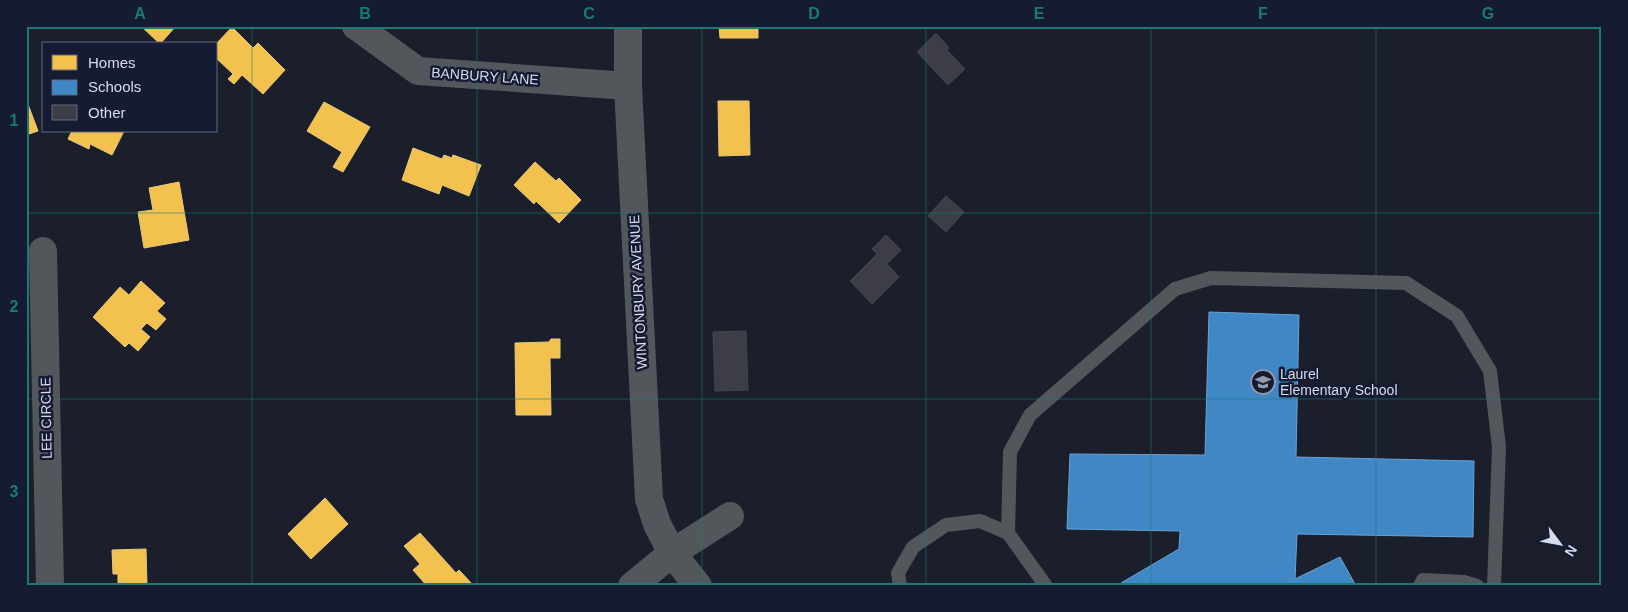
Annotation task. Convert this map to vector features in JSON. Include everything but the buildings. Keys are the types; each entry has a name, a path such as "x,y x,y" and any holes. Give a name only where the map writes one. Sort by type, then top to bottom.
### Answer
{"street":[{"name":"BANBURY LANE","path":"356,26 418,71 628,86"},
{"name":"WINTONBURY AVENUE","path":"628,26 628,86 649,499 657,524 672,552 698,586"},
{"name":"LEE CIRCLE","path":"42,251 50,586"},
{"path":"632,586 672,552 730,516"}],"lane":[{"path":"1008,533 1010,452 1030,415 1176,289 1211,278 1406,283 1457,316 1490,371 1499,447 1494,586"},
{"path":"900,586 898,573 913,546 946,525 980,521 1008,533 1046,586"},
{"path":"1420,586 1423,580 1464,582 1477,586"}],"place":[{"name":"Laurel Elementary School","path":"1263,382"}]}
